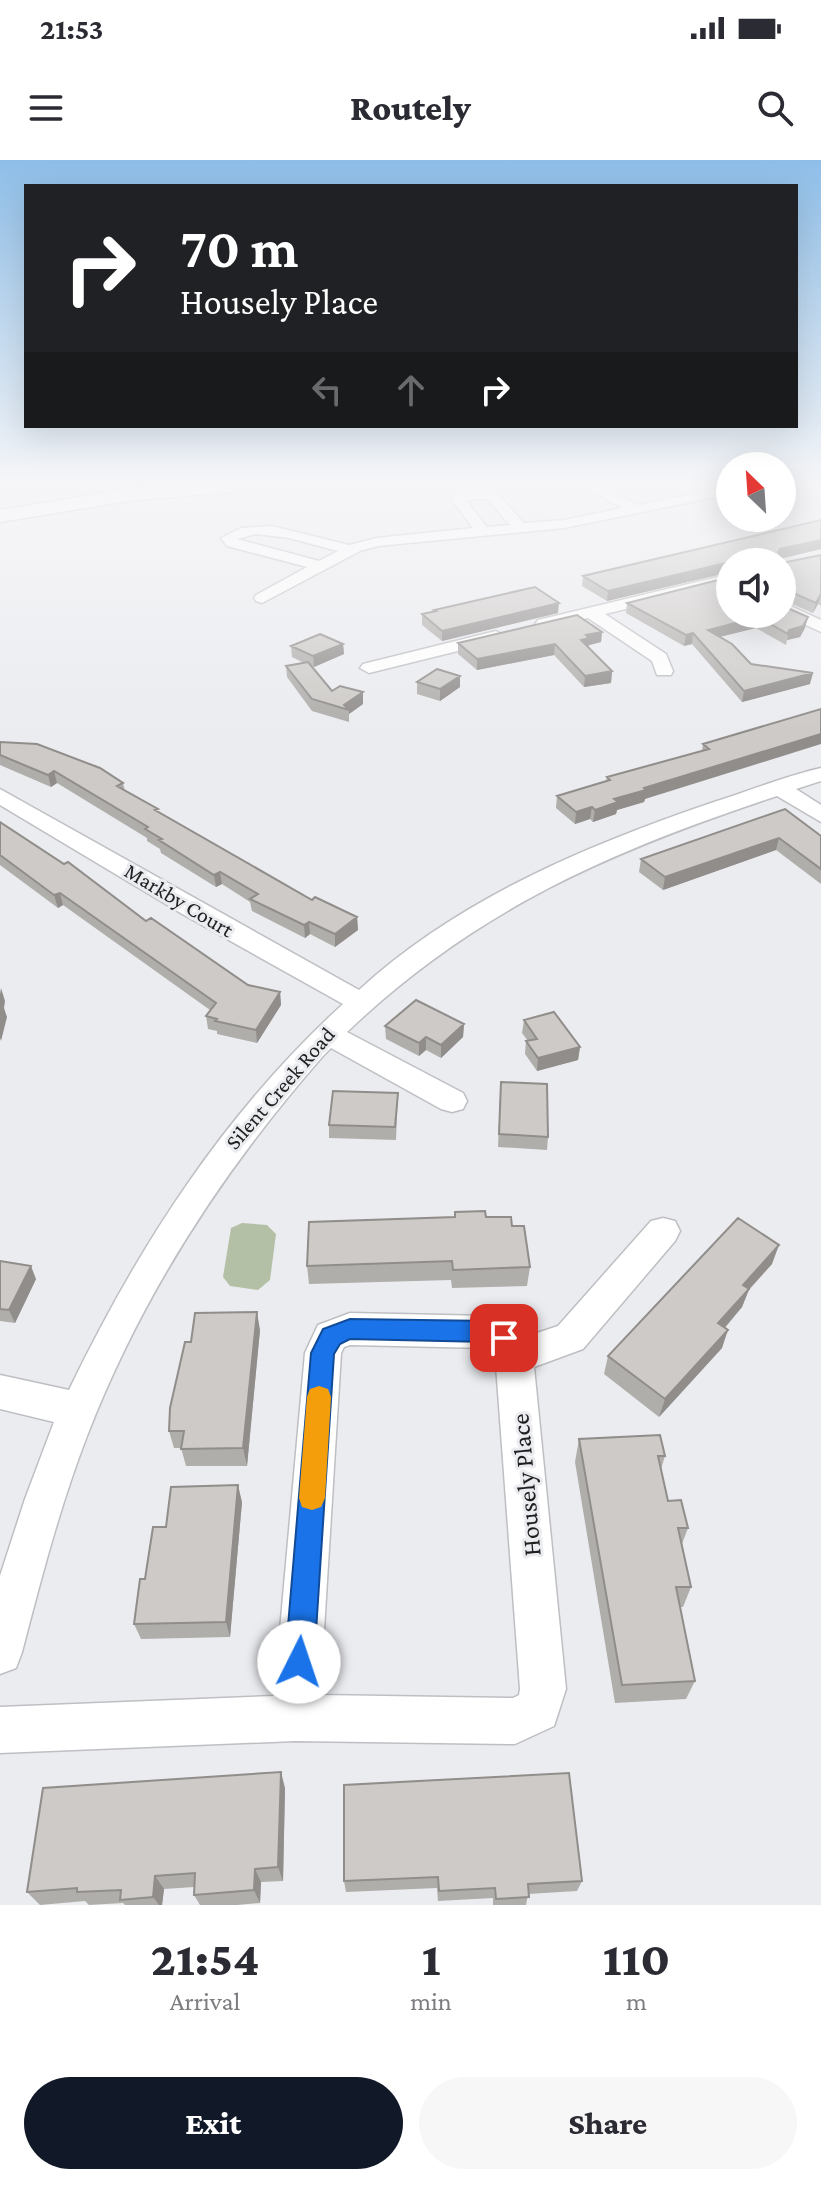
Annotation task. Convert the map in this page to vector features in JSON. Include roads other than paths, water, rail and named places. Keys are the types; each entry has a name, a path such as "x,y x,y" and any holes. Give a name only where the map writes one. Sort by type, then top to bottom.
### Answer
{"street":[{"path":"262,598 320,566"},
{"path":"369,668 716,582"},
{"path":"591,613 660,658 664,671"},
{"path":"796,614 821,627"},
{"name":"Silent Creek Road","path":"0,1652 25,1559 78,1410 146,1272 218,1161 265,1101 327,1033 360,1002 446,937 514,894 566,867 667,826 821,774"},
{"path":"780,788 821,815"},
{"name":"Markby Court","path":"0,796 193,910 360,1002"},
{"path":"327,1033 452,1101"},
{"path":"295,1718 323,1353 331,1336 350,1329 490,1332 509,1341 515,1357 570,1338 663,1231"},
{"name":"Housely Place","path":"0,1730 295,1718 515,1721 538,1710 543,1689 515,1357"},
{"path":"0,1392 78,1410"}]}
